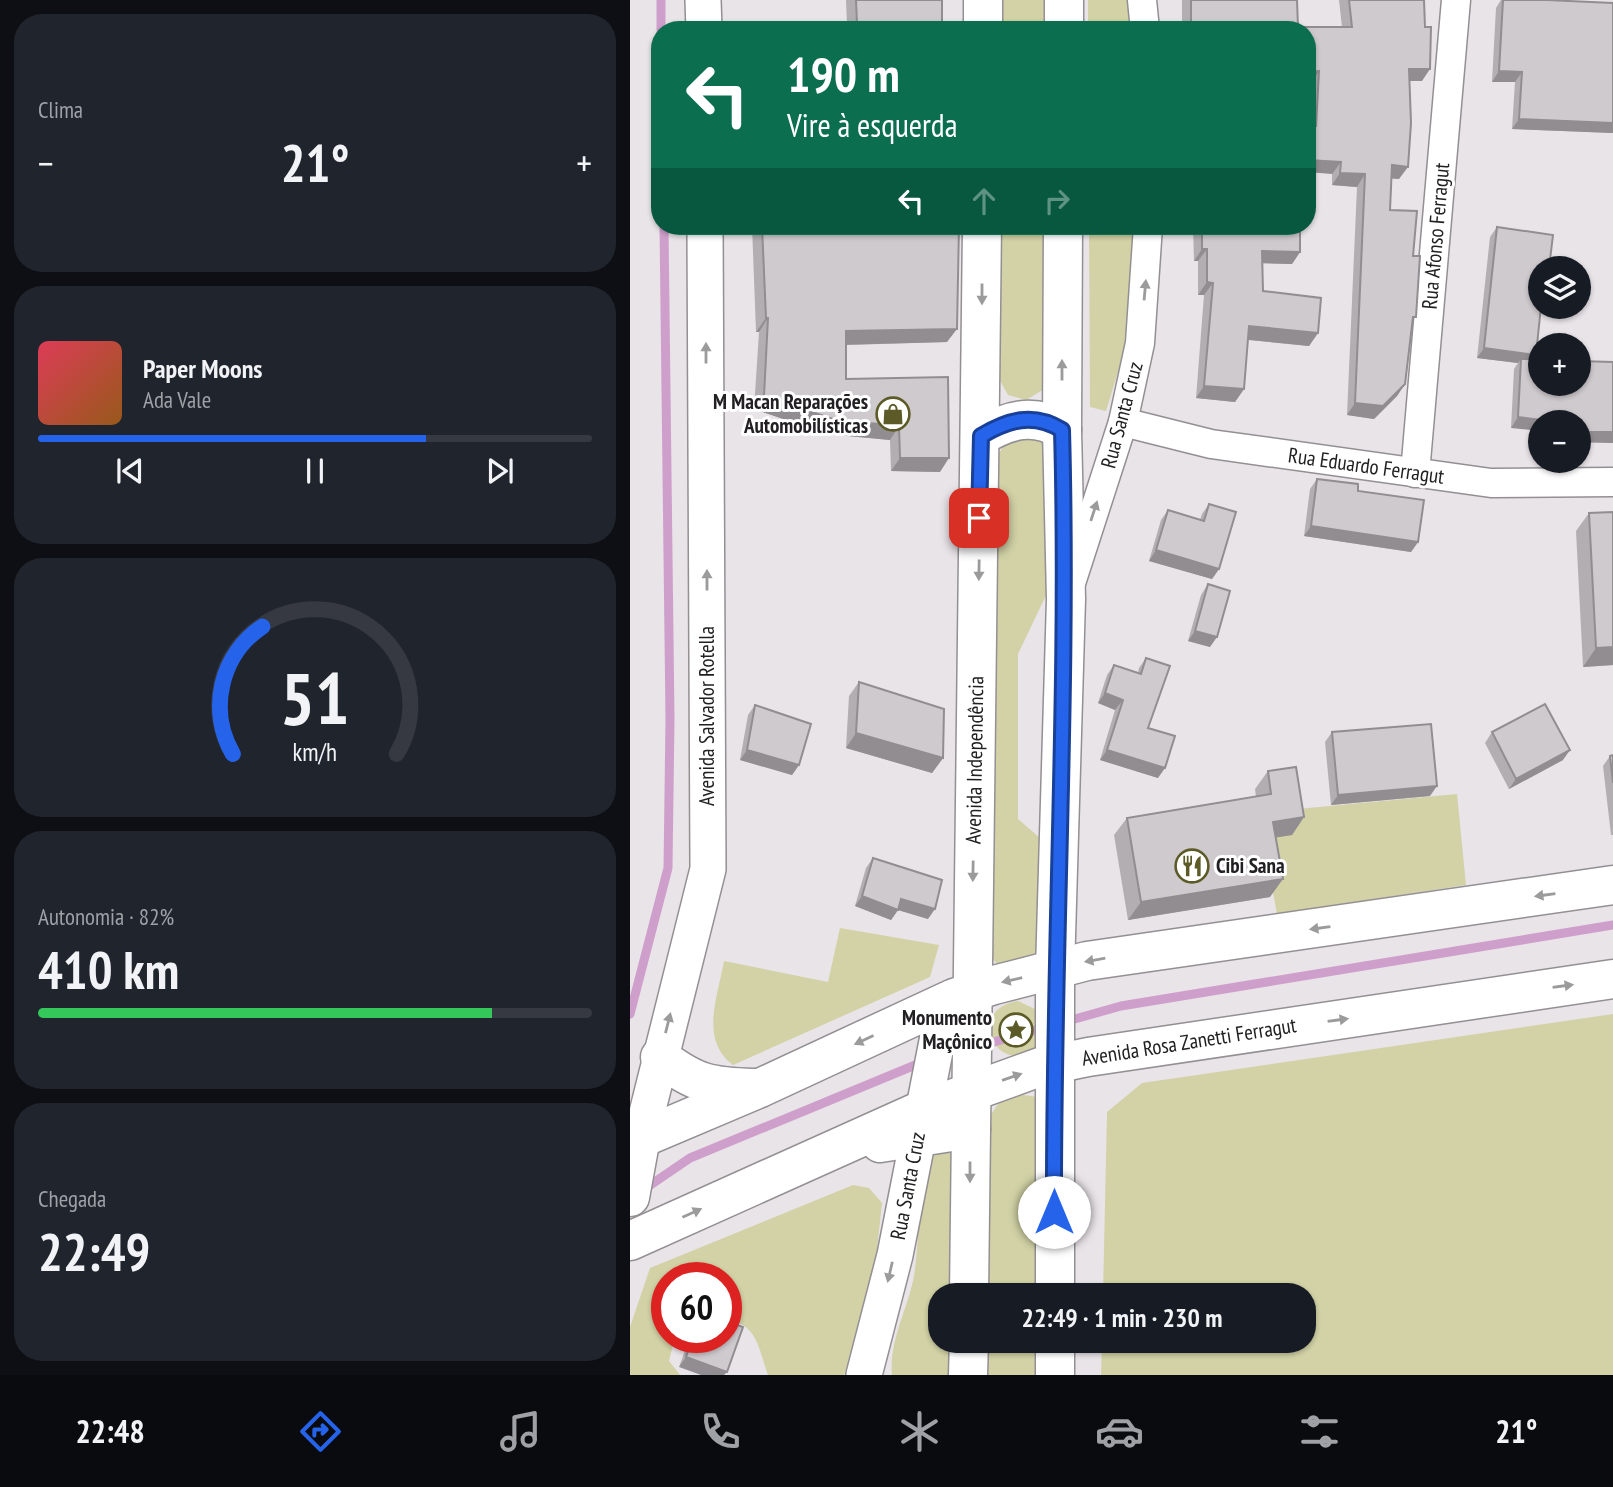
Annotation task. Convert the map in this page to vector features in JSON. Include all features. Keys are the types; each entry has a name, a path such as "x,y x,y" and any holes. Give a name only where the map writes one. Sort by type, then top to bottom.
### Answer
{"main road":[{"path":"983,0 983,21"},
{"path":"1064,0 1064,21"},
{"name":"Avenida Independência","path":"969,1283 971,1090 962,995 981,436 982,235"},
{"path":"1055,1283 1053,1064 1066,599 1062,430 1063,235"},
{"path":"981,436 1012,420 1050,423 1062,430"},
{"path":"635,1140 760,1088 962,995 1055,970 1094,960 1613,885"},
{"name":"Avenida Rosa Zanetti Ferragut","path":"630,1241 833,1151 921,1123 971,1090 1053,1064 1613,979"},
{"path":"660,1058 687,1078 721,1087 760,1088"},
{"path":"921,1123 971,1129"},
{"name":"Avenida Salvador Rotella","path":"630,1197 635,1140"},
{"path":"968,1375 969,1353"},
{"path":"1055,1353 1055,1375"}],"street":[{"path":"703,0 704,21"},
{"path":"1142,0 1144,21"},
{"name":"Rua Afonso Ferragut","path":"1415,473 1456,0"},
{"name":"Avenida Salvador Rotella","path":"635,1140 660,1058 708,869 705,235"},
{"name":"Rua Santa Cruz","path":"1066,599 1123,422 1140,343 1147,235"},
{"name":"Rua Eduardo Ferragut","path":"1123,422 1211,444 1491,484 1613,482"},
{"name":"Rua Santa Cruz","path":"864,1375 895,1255 940,1026 962,995"}],"green space":[{"path":"998,0 1052,0 1052,21 998,21"},
{"path":"1088,0 1130,0 1134,21 1088,21"},
{"path":"998,235 1052,235 1046,388 1026,400 1008,395 998,377"},
{"path":"1089,235 1135,235 1132,326 1106,411 1090,407"},
{"path":"1015,435 1043,440 1049,450 1050,587 1018,654 1018,819 1047,844 1046,952 999,966 990,956 998,455 1007,440"},
{"path":"1457,794 1466,885 1277,914 1263,839 1287,810"},
{"path":"840,928 939,945 930,977 733,1065 716,1043 714,1030 715,1003 724,961 828,982"},
{"path":"1018,1001 1037,1010 1037,1047 1022,1055 1010,1055 999,1049 992,1039 990,1028 993,1016 1002,1007"},
{"path":"1613,1014 1613,1375 1101,1375 1102,1353 1316,1353 1316,1283 1103,1283 1107,1112 1142,1083"},
{"path":"1023,1095 1039,1097 1044,1283 987,1283 988,1119 1000,1101"},
{"path":"939,1144 953,1150 961,1283 928,1283 928,1353 963,1353 963,1375 892,1375 895,1339 913,1281 920,1210 926,1174"},
{"path":"853,1185 869,1188 882,1203 872,1296 844,1375 768,1375 755,1339 742,1325 742,1262 665,1262"},
{"path":"650,1268 651,1353 671,1353 669,1361 680,1375 630,1375 630,1327"},
{"path":"987,1353 1044,1353 1044,1375 987,1375"}],"building":[{"path":"856,0 942,0 942,21 857,21"},
{"path":"1191,0 1297,0 1298,21 1191,21"},
{"path":"1349,0 1424,0 1425,27 1431,27 1430,69 1409,69 1411,123 1408,167 1392,165 1390,210 1417,211 1413,256 1420,256 1416,317 1413,317 1405,384 1383,406 1355,403 1365,174 1340,173 1341,162 1316,161 1319,71 1316,72 1316,27 1352,27"},
{"path":"1503,0 1613,3 1613,123 1519,119 1522,72 1499,71"},
{"path":"1497,227 1553,235 1550,256 1528,256 1528,319 1540,319 1538,333 1528,333 1528,354 1484,348"},
{"path":"762,235 959,235 957,329 846,331 846,379 948,377 949,458 900,458 899,426 836,420 764,396 766,318"},
{"path":"1202,235 1300,235 1300,252 1262,251 1263,291 1321,298 1318,333 1249,326 1244,389 1204,386 1213,283 1207,282 1207,249 1202,249"},
{"path":"1521,359 1528,359 1528,396 1591,396 1591,361 1613,362 1613,432 1591,432 1591,410 1528,410 1528,418 1518,417"},
{"path":"1317,479 1358,484 1358,491 1424,500 1418,542 1311,526"},
{"path":"1209,504 1236,512 1219,569 1156,550 1168,510 1204,521"},
{"path":"1613,512 1613,647 1596,648 1589,513"},
{"path":"1208,584 1230,591 1217,637 1195,631"},
{"path":"1146,658 1170,666 1148,728 1175,736 1165,768 1107,750 1123,700 1105,693 1114,665 1141,674"},
{"path":"859,682 944,709 943,758 856,733"},
{"path":"1545,704 1570,750 1516,779 1492,732"},
{"path":"755,705 811,724 799,765 747,750"},
{"path":"1431,724 1437,786 1338,795 1332,732"},
{"path":"1613,755 1613,783 1610,756"},
{"name":"Cibi Sana","path":"1296,767 1304,817 1273,822 1283,879 1141,902 1127,818 1271,794 1268,771"},
{"path":"873,858 942,880 935,909 901,899 898,910 862,896"},
{"path":"687,1353 734,1353 727,1372 686,1357"}],"waterway":[{"path":"661,0 661,21"},
{"path":"630,1014 668,868 670,719 664,235"},
{"path":"1064,1022 1121,1006 1613,925"},
{"path":"983,1045 1047,1027"},
{"path":"643,1190 690,1158 925,1061"}],"place":[{"name":"M Macan Reparações Automobilísticas","path":"893,414"},
{"name":"Cibi Sana","path":"1192,866"},
{"name":"Monumento Maçônico","path":"1016,1030"}],"route":[{"path":"979,518 981,436 1012,420 1028,419 1050,423 1062,430 1066,599 1053,1064 1054,1212"}]}
